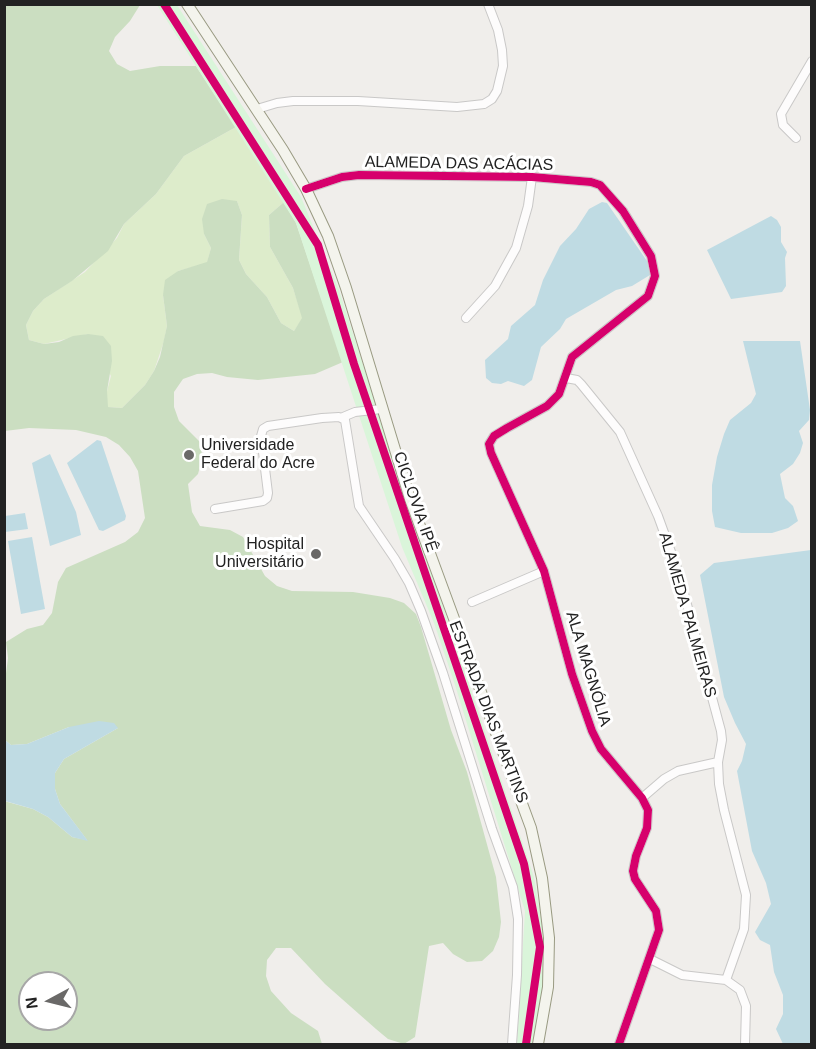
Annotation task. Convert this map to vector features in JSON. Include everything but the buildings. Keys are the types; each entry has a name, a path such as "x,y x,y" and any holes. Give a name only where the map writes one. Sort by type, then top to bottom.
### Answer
{"street":[{"name":"ESTRADA DIAS MARTINS","path":"187,4 257,109 306,189 328,236 431,561 531,828 542,878 549,938 548,987 538,1044"},
{"path":"257,109 293,101 474,106 484,104 498,91 503,66 498,30 488,4"},
{"path":"796,138 783,125 782,114 812,61"},
{"name":"ALAMEDA DAS ACÁCIAS","path":"306,189 342,177 359,175 532,177 591,182 600,185 623,211 651,256 654,266 655,276 648,296 572,357 559,394 547,406 494,436 489,444 495,461"},
{"path":"466,318 495,286 516,248 528,206 532,177"},
{"name":"ALAMEDA PALMEIRAS","path":"566,378 577,380 620,432 658,516 678,571 721,731 722,740 718,762 719,784 746,895 744,929 726,980"},
{"path":"215,509 263,501 267,498 261,436 263,429 381,409"},
{"path":"343,417 346,423 359,506 395,559 421,611 492,829 511,880 518,919 512,1044"},
{"name":"ALA MAGNÓLIA","path":"495,461 544,571 585,716 601,749 642,798 648,810 647,828 633,871 635,879 656,911 659,930 619,1044"},
{"path":"472,602 544,571"},
{"path":"642,798 664,779 678,771 718,762"},
{"path":"650,959 682,975 726,980 741,990 744,998 745,1044"}],"green space":[{"name":"Universidade Federal do Acre","path":"5,5 140,5 130,21 115,37 109,51 117,64 130,71 160,66 196,66 236,127 184,156 156,194 124,224 108,251 72,281 44,299 33,311 26,325 29,340 44,344 59,342 73,336 88,334 103,336 111,346 108,407 122,408 145,385 160,357 167,326 163,295 165,280 178,271 207,262 211,248 204,234 202,219 207,204 222,199 237,201 242,215 239,260 246,274 267,297 281,323 294,331 302,318 293,288 270,247 269,215 284,202 296,223 343,362 315,374 258,380 212,373 197,374 183,379 174,392 174,407 179,421 201,443 202,459 198,474 188,484 192,512 200,526 230,530 243,537 265,576 277,586 292,591 353,592 390,598 404,603 416,614 421,627 451,730 467,772 496,877 501,922 499,937 493,951 482,961 467,962 453,954 443,943 429,946 415,1037 404,1044 388,1039 325,984 291,948 276,948 267,960 266,976 271,991 291,1013 318,1031 322,1044 5,1044 4,801 33,809 48,817 72,837 87,840 60,804 55,789 55,773 64,759 118,728 69,727 27,744 11,745 5,740 5,681 8,658 6,642 27,629 43,625 52,613 58,582 66,568 125,542 138,532 145,518 138,471 130,457 119,445 106,437 76,430 29,428 5,431"},
{"path":"157,5 177,5 301,197 339,290 534,877 544,935 543,996 532,1044 517,1044 525,911 455,685 434,623 402,547 296,223"},
{"path":"236,127 284,202 269,215 270,247 293,288 303,318 294,331 281,323 267,297 246,274 239,260 242,215 237,201 204,234 211,248 207,263 178,271 163,295 167,326 154,371 145,385 122,408 107,407 107,391 111,376 88,334 44,344 29,340 26,325 33,311 44,299 85,272 117,238 124,224 156,194 184,156"}],"water":[{"path":"602,202 607,203 647,261 650,275 632,286 616,290 566,319 560,329 541,347 532,380 524,386 508,381 501,384 492,383 486,378 485,360 508,339 511,326 535,305 543,280 560,246 576,229 589,209"},
{"path":"771,216 781,227 781,242 787,252 785,258 786,286 782,292 731,299 707,250"},
{"path":"743,341 800,341 810,410 809,420 799,431 803,443 800,453 793,464 780,474 785,498 793,506 798,521 788,528 772,533 741,533 715,527 712,511 712,485 724,434 730,420 751,403 756,394"},
{"path":"97,440 101,441 126,516 125,520 103,531 99,530 67,463"},
{"path":"50,454 76,512 81,535 50,546 32,463"},
{"path":"25,513 28,529 5,532 5,516"},
{"path":"32,537 45,609 21,614 8,541"},
{"path":"811,550 811,1044 783,1044 776,1029 783,1014 783,995 774,972 770,945 760,940 755,932 771,904 766,883 752,851 737,771 746,744 724,697 700,575 714,563"},
{"path":"99,721 114,723 118,728 64,759 55,773 55,789 60,804 88,841 72,837 48,817 33,809 5,801 5,740 11,745 27,744 69,727"}],"cycle path":[{"name":"CICLOVIA IPÊ","path":"164,4 318,245 354,364 524,864 540,947 526,1044"},
{"path":"306,189 342,177 359,175 532,177 591,182 600,185 623,211 651,256 655,276 648,296 572,357 559,394 547,406 494,436 489,444 544,571 572,674 592,731 601,749 642,798 648,810 647,828 633,871 635,879 656,911 659,930 619,1044"}],"place":[{"name":"Universidade Federal do Acre","path":"189,455"},
{"name":"Hospital Universitário","path":"316,554"}]}
